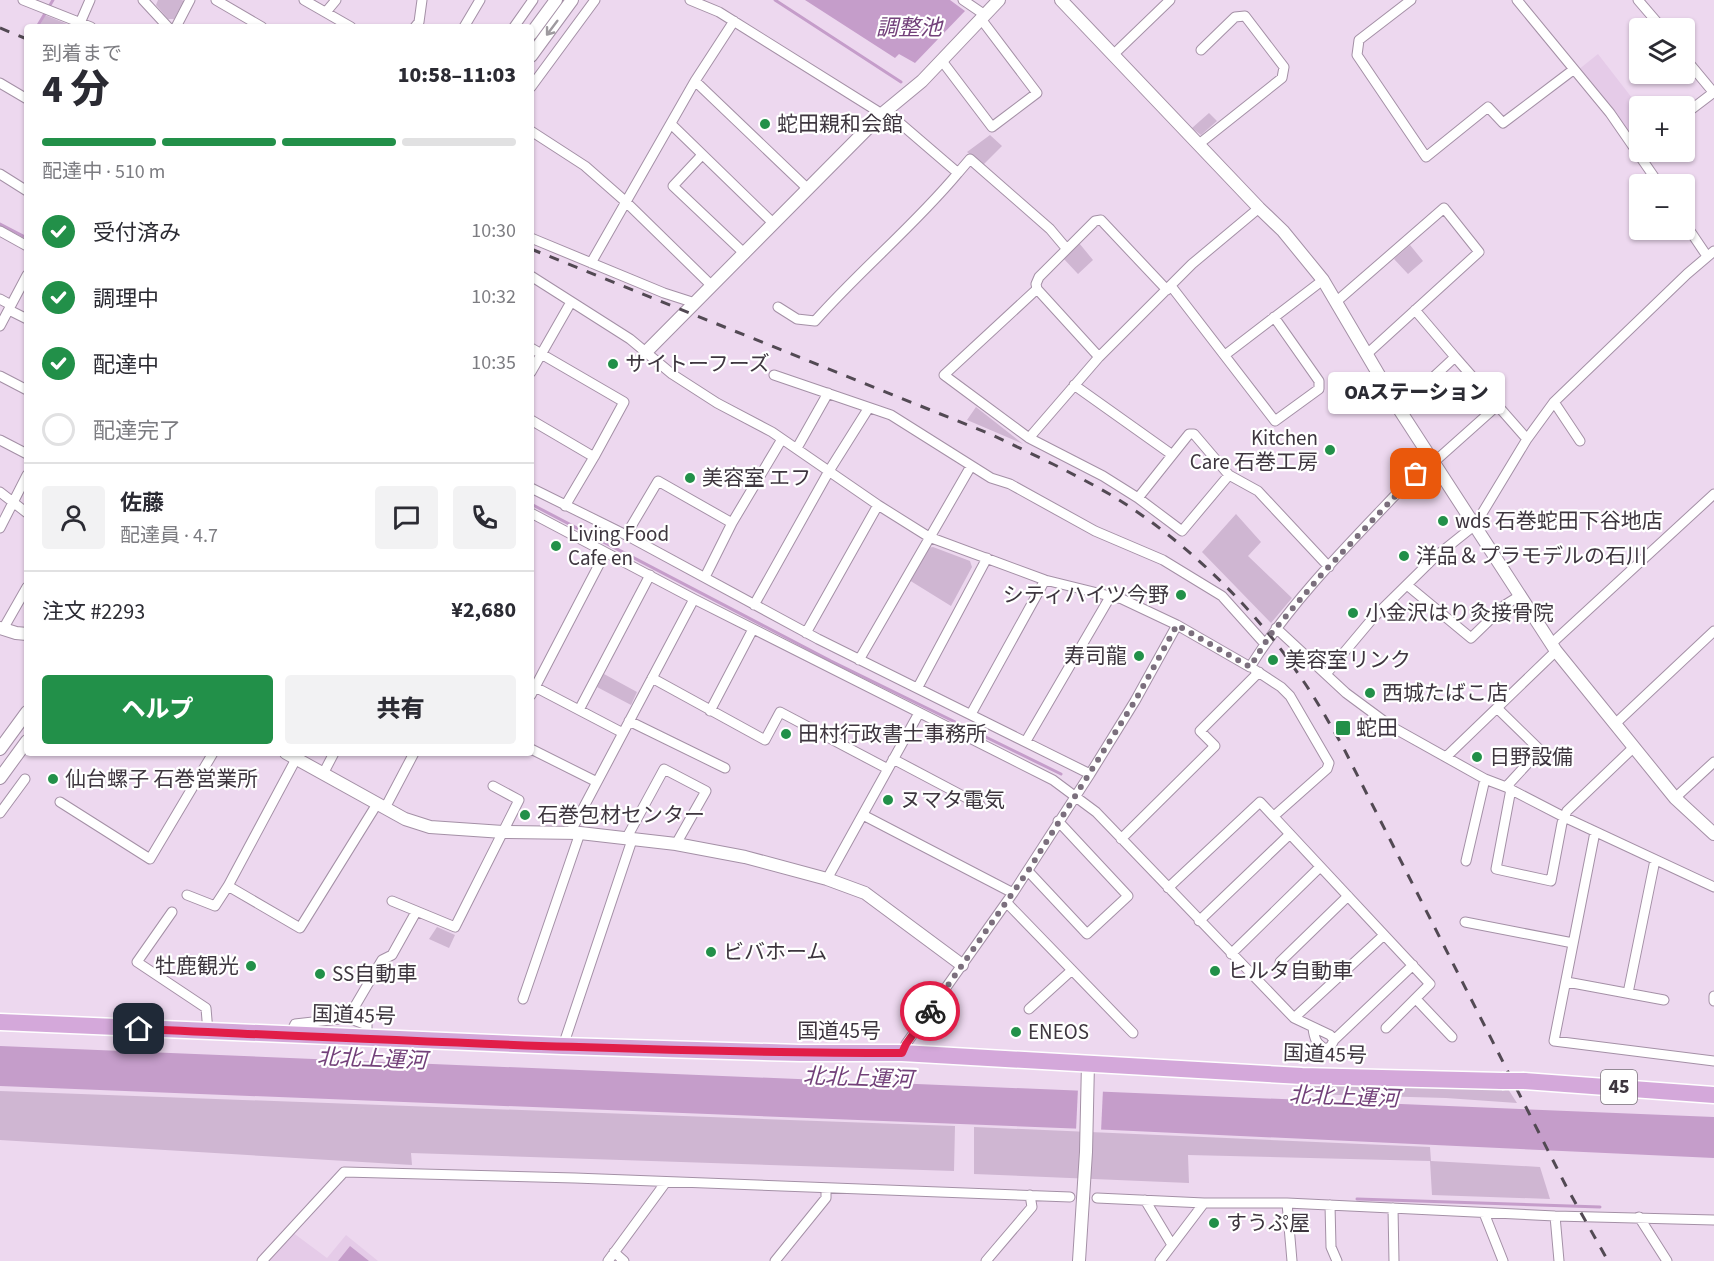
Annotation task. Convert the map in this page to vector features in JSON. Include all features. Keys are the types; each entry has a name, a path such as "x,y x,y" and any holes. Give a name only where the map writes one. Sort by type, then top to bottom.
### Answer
{"highway":[{"name":"国道45号","path":"0,1022 562,1046 800,1053 902,1053 1302,1076 1524,1082 1714,1095"}],"street":[{"path":"23,0 84,24"},
{"path":"80,22 90,0"},
{"path":"143,0 165,24"},
{"path":"178,24 190,0"},
{"path":"216,0 257,24"},
{"path":"304,0 346,24"},
{"path":"326,12 336,0"},
{"path":"417,24 422,0"},
{"path":"466,24 480,0"},
{"path":"516,24 533,0"},
{"path":"534,30 556,0"},
{"path":"534,52 573,0"},
{"path":"534,83 595,0"},
{"path":"690,0 719,12 884,113 958,173"},
{"path":"942,60 992,127 1037,93 983,17 963,0"},
{"path":"646,352 884,113 942,60 999,0"},
{"path":"1060,0 1283,231 1323,280 1399,409 1554,648 1633,748 1676,798 1714,834"},
{"path":"1114,54 1170,0"},
{"path":"1411,0 1359,40 1357,55 1426,157 1488,107 1503,123 1573,70"},
{"path":"1516,0 1629,139"},
{"path":"1638,0 1653,18"},
{"path":"1199,144 1282,78 1284,67 1245,16 1235,17 1201,50"},
{"path":"591,263 695,81 734,21"},
{"path":"1695,70 1714,92 1695,107"},
{"path":"695,81 808,189"},
{"path":"0,83 24,97"},
{"path":"671,124 774,224"},
{"path":"534,133 585,166 626,202 712,286"},
{"path":"702,155 673,186 745,254"},
{"path":"778,307 797,319 815,321 875,257 902,235 970,159 1050,229 1066,248"},
{"path":"0,174 24,188"},
{"path":"1029,438 1099,357 1192,264 1259,208"},
{"path":"1337,301 1444,208 1479,252 1367,354"},
{"path":"1099,357 1037,289 1036,284 1039,277 1066,248 1095,221 1101,220 1169,288 1225,355 1275,421 1319,389 1319,381 1274,317"},
{"path":"0,231 24,244"},
{"path":"1326,674 1374,618 1435,557 1474,525 1527,439 1554,402 1711,253 1695,235"},
{"path":"534,239 664,293 695,303"},
{"path":"534,278 630,339 672,374 717,403 797,448 878,505 929,537 1046,580 1122,599 1177,625 1281,687 1290,696 1329,763 1327,769 1274,816"},
{"path":"1225,355 1323,280"},
{"path":"0,326 24,281"},
{"path":"1037,289 944,375 1029,438 1102,476 1138,498 1182,531 1229,475"},
{"path":"0,299 24,317"},
{"path":"534,367 571,302"},
{"path":"1415,310 1527,439"},
{"path":"534,350 624,402 565,506"},
{"path":"1399,409 1455,357"},
{"path":"774,375 891,416 991,478 1010,484 1095,531 1163,560 1222,596 1265,644"},
{"path":"0,376 24,388"},
{"path":"1074,385 1171,454"},
{"path":"797,448 828,393"},
{"path":"1554,402 1580,441"},
{"path":"1121,839 1215,747 1200,731 1255,670 1265,644 1276,628 1329,567 1432,461 1498,405"},
{"path":"754,605 829,471 868,409"},
{"path":"534,422 594,457"},
{"path":"1138,498 1171,454 1189,434 1194,434 1229,475 1258,491 1329,567"},
{"path":"705,577 732,523 782,439"},
{"path":"0,440 24,452"},
{"path":"859,660 971,466"},
{"path":"0,528 24,481"},
{"path":"626,535 658,481 732,523"},
{"path":"534,490 626,535 806,633 1090,774"},
{"path":"0,492 24,511"},
{"path":"1446,757 1554,648 1714,494"},
{"path":"806,633 878,505"},
{"path":"534,515 694,599 1053,780 1096,812 1294,1018 1330,1035 1334,1040"},
{"path":"534,689 605,553"},
{"path":"918,687 987,558"},
{"path":"579,710 650,575"},
{"path":"971,714 1046,580"},
{"path":"1407,585 1472,638 1505,604 1521,596"},
{"path":"24,592 2,628 24,633"},
{"path":"1026,741 1110,597"},
{"path":"523,999 575,833 597,782 694,599"},
{"path":"902,1053 906,1044 1028,871 1135,701 1177,625"},
{"path":"1276,628 1373,714 1485,779 1714,887"},
{"path":"710,711 753,629"},
{"path":"1615,724 1714,631"},
{"path":"652,678 765,740 780,712 888,769"},
{"path":"534,691 579,710 622,734"},
{"path":"1497,708 1540,750 1508,788 1496,869 1551,880 1564,817 1633,748"},
{"path":"827,879 919,713"},
{"path":"0,749 24,716"},
{"path":"629,721 725,768"},
{"path":"0,778 24,745"},
{"path":"534,750 597,782"},
{"path":"60,802 150,859 211,756"},
{"path":"187,895 215,906 228,886 291,756 405,819 430,827 503,832 575,833 676,844 745,857 827,879 865,893 963,965"},
{"path":"323,774 332,756"},
{"path":"228,886 300,928 412,756"},
{"path":"893,759 980,805"},
{"path":"1676,798 1714,762"},
{"path":"562,1046 629,839 664,769 706,791 676,844"},
{"path":"0,813 25,779"},
{"path":"1466,861 1485,779"},
{"path":"392,901 455,927 519,800 493,786"},
{"path":"1168,888 1260,802 1430,984 1386,1028"},
{"path":"863,815 1013,893"},
{"path":"1028,871 1087,934 1128,896 1058,821"},
{"path":"1594,832 1554,1041 1714,1061"},
{"path":"1199,921 1290,834"},
{"path":"1628,993 1655,860"},
{"path":"1231,954 1320,867"},
{"path":"1280,962 1348,896"},
{"path":"1006,903 1133,1034"},
{"path":"172,912 137,962 206,1008 208,1032"},
{"path":"348,1018 382,960 392,955 416,912"},
{"path":"1465,922 1573,943"},
{"path":"1294,1018 1384,935"},
{"path":"1313,1028 1315,1039 1320,1047 1326,1049 1331,1047 1334,1040 1413,965"},
{"path":"1029,1009 1072,970"},
{"path":"1567,981 1665,1000"},
{"path":"1714,996 1714,1001"},
{"path":"1416,999 1452,1036"},
{"path":"290,1035 295,1023 348,1018 367,1025 367,1038"},
{"path":"1078,1261 1086,1141 1088,1063"},
{"path":"262,1261 344,1172 1070,1197"},
{"path":"608,1261 666,1182"},
{"path":"775,1261 826,1198 826,1189"},
{"path":"986,1261 1032,1207 1030,1195"},
{"path":"1097,1198 1204,1203 1287,1203 1712,1222"},
{"path":"1145,1200 1172,1245"},
{"path":"1160,1261 1204,1203"},
{"path":"1287,1203 1292,1261"},
{"path":"1330,1205 1331,1247 1337,1261"},
{"path":"1393,1209 1394,1261"},
{"path":"1484,1213 1503,1261"},
{"path":"1555,1216 1559,1261"},
{"path":"1639,1217 1668,1261"},
{"path":"614,1252 624,1261"}],"shaded area":[{"path":"158,0 184,1 174,19 168,19 156,5"},
{"path":"45,15 67,24 40,24"},
{"path":"1598,54 1630,96 1629,134 1578,70"},
{"path":"1209,113 1217,121 1201,135 1192,128"},
{"path":"990,135 1002,146 983,165 967,152"},
{"path":"1079,243 1093,260 1078,274 1063,258"},
{"path":"1410,245 1423,261 1408,274 1394,259"},
{"path":"976,407 1023,444 967,420"},
{"path":"1236,514 1261,542 1248,556 1292,598 1271,623 1202,552"},
{"path":"933,547 970,561 972,567 951,606 909,580 927,548"},
{"path":"604,674 637,692 631,705 597,687"},
{"path":"437,927 455,935 449,948 429,939"},
{"path":"1301,1081 1508,1089 1517,1103 1446,1098 1304,1094"},
{"path":"0,1091 955,1126 954,1171 411,1153 412,1165 0,1140"},
{"path":"974,1127 1430,1147 1431,1161 1540,1167 1550,1199 1432,1195 1430,1161 1188,1155 1189,1183 974,1174"},
{"path":"292,1232 327,1258 346,1235 378,1261 266,1261"}],"water":[{"name":"調整池","path":"805,0 950,0 965,11 915,63 899,54 895,58"},
{"path":"0,1046 1714,1117 1714,1158 1112,1130 0,1086"},
{"path":"350,1246 369,1261 338,1261"}],"pier":[{"path":"1078,1088 1103,1089 1101,1132 1076,1131"}],"waterway":[{"path":"39,24 53,0"},
{"path":"775,0 901,82"},
{"path":"0,224 24,236"},
{"path":"534,506 831,661 1061,774"},
{"path":"1357,1199 1600,1207"}],"railway":[{"path":"0,28 24,38"},
{"path":"534,250 990,434 1070,472 1142,515 1216,577 1240,600 1281,650 1342,745 1566,1186 1608,1261"}],"way so far":[{"path":"930,1011 1028,871 1076,796 1135,701 1177,625 1250,667 1270,635 1322,574 1416,474"}],"place":[{"name":"蛇田親和会館","path":"765,124"},
{"name":"サイトーフーズ","path":"613,364"},
{"name":"Kitchen Care 石巻工房","path":"1330,450"},
{"name":"OAステーション","path":"1416,474"},
{"name":"美容室 エフ","path":"690,478"},
{"name":"wds 石巻蛇田下谷地店","path":"1443,521"},
{"name":"Living Food Cafe en","path":"556,546"},
{"name":"洋品＆プラモデルの石川","path":"1404,556"},
{"name":"シティハイツ今野","path":"1181,595"},
{"name":"小金沢はり灸接骨院","path":"1353,613"},
{"name":"寿司龍","path":"1139,656"},
{"name":"美容室リンク","path":"1273,660"},
{"name":"西城たばこ店","path":"1370,693"},
{"name":"蛇田","path":"1343,728"},
{"name":"田村行政書士事務所","path":"786,734"},
{"name":"日野設備","path":"1477,757"},
{"name":"仙台螺子 石巻営業所","path":"53,779"},
{"name":"ヌマタ電気","path":"888,800"},
{"name":"石巻包材センター","path":"525,815"},
{"name":"ビバホーム","path":"711,952"},
{"name":"牡鹿観光","path":"251,966"},
{"name":"ヒルタ自動車","path":"1215,971"},
{"name":"SS自動車","path":"320,974"},
{"name":"ENEOS","path":"1016,1032"},
{"name":"すうぷ屋","path":"1214,1223"}],"route":[{"path":"139,1029 562,1046 800,1053 902,1053 930,1011"}],"water label":[{"name":"北北上運河","path":"372,1059"},
{"name":"北北上運河","path":"858,1078"},
{"name":"北北上運河","path":"1344,1097"}]}
